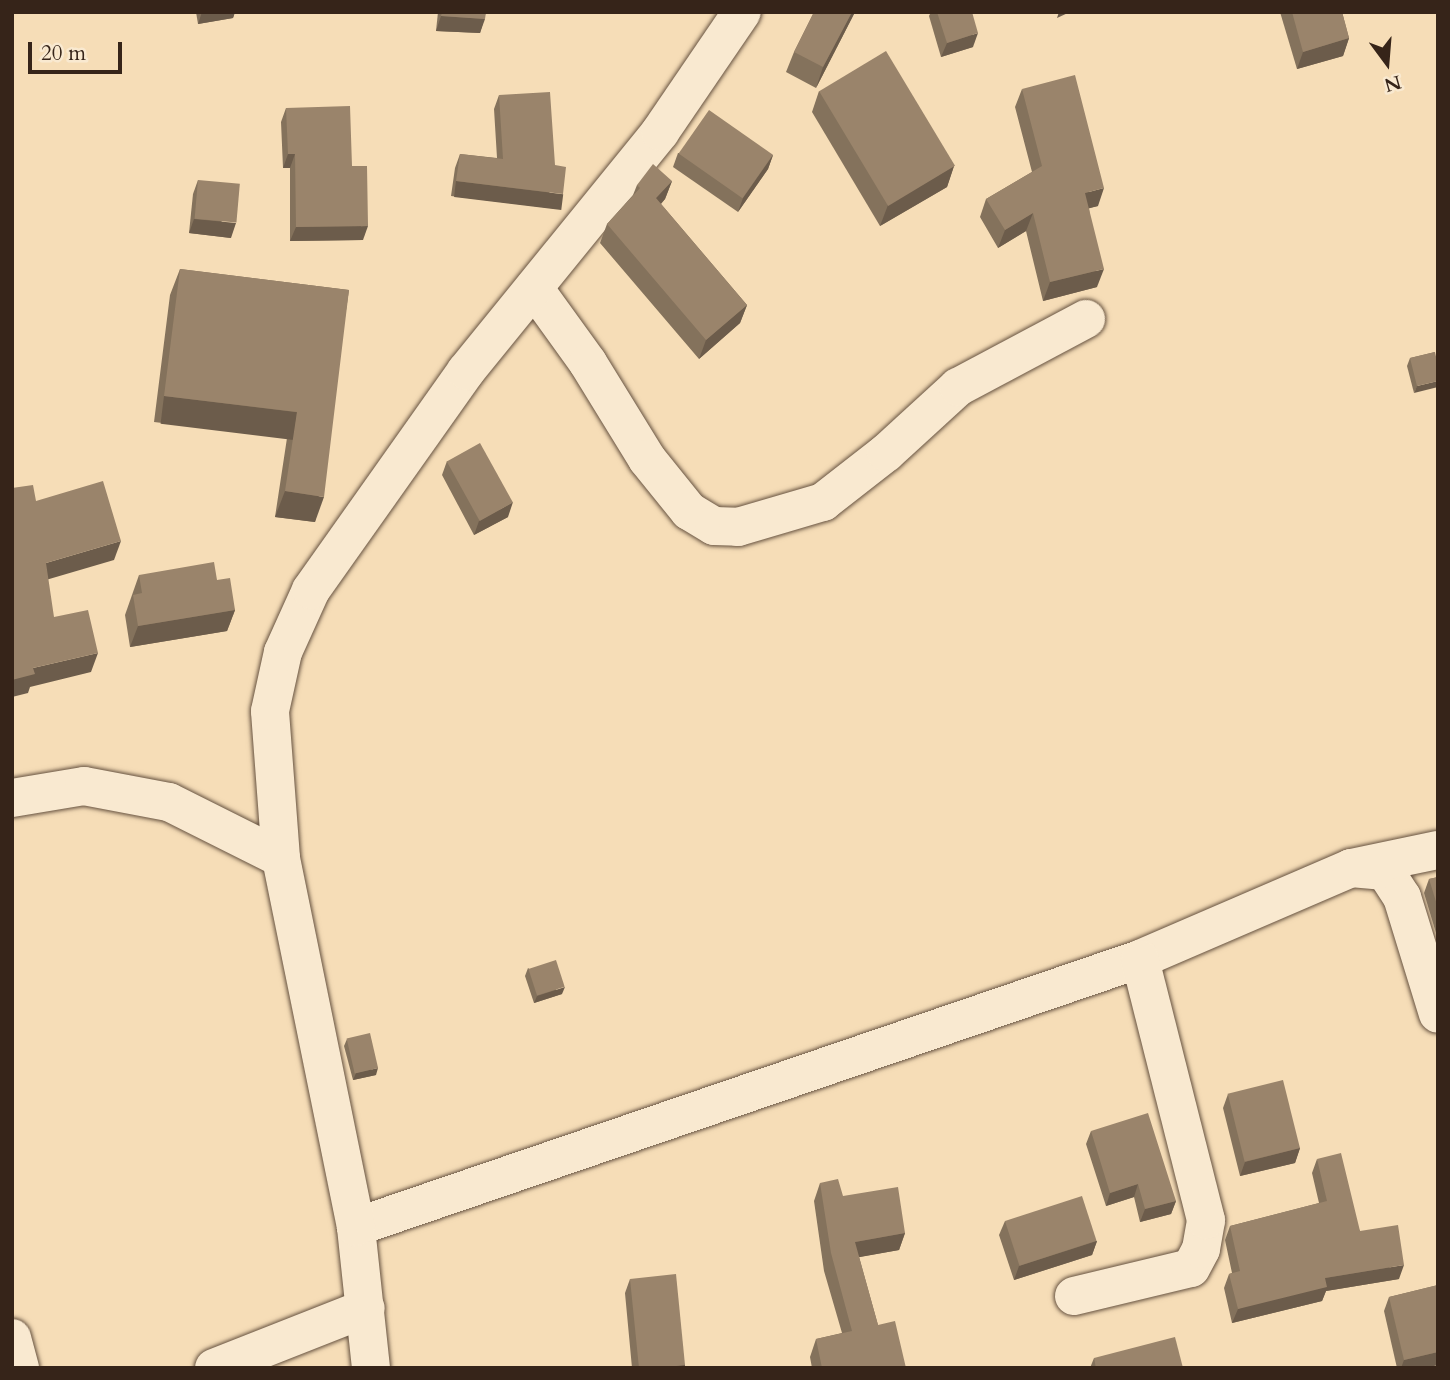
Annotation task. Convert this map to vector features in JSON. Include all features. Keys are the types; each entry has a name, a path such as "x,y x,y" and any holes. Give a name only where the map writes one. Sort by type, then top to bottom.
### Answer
{"street":[{"path":"371,1368 356,1227 281,858 270,711 289,639 311,590 466,371 660,132 742,12"},
{"path":"534,288 648,459 689,511 714,526 738,527 823,502 886,453 958,387 1086,319"},
{"path":"12,798 84,786 169,802 281,858"},
{"path":"356,1227 1140,959 1352,868 1438,850"},
{"path":"1352,868 1385,871 1402,897 1438,1014"},
{"path":"1074,1296 1191,1268 1202,1249 1206,1220 1140,959"},
{"path":"214,1368 366,1308"},
{"path":"12,1338 20,1368"}],"building":[{"path":"442,12 486,12 485,19 441,16"},
{"path":"814,12 852,12 823,67 794,52"},
{"path":"937,12 972,12 978,33 947,43"},
{"path":"1292,12 1342,12 1349,38 1303,52"},
{"path":"886,51 955,166 888,206 819,91"},
{"path":"1075,75 1104,188 1085,193 1104,269 1050,282 1033,213 1005,230 986,199 1042,166 1022,89"},
{"path":"550,92 555,165 566,167 563,194 456,181 460,154 503,159 499,95"},
{"path":"350,106 352,166 367,166 368,226 296,227 295,154 288,154 286,108"},
{"path":"709,110 773,155 742,198 679,153"},
{"path":"653,164 672,181 656,198 747,305 706,340 607,224 640,188 637,185"},
{"path":"198,180 240,184 236,223 195,219"},
{"path":"180,269 349,290 324,497 285,491 297,412 164,396"},
{"path":"1435,352 1438,381 1417,386 1410,358"},
{"path":"480,443 513,502 480,521 447,461"},
{"path":"103,481 121,541 46,563 54,617 88,610 98,653 33,668 35,674 12,680 12,488 33,485 36,501"},
{"path":"214,562 217,580 230,578 235,610 138,626 133,595 142,593 139,575"},
{"path":"1438,877 1438,908 1429,879"},
{"path":"556,960 565,987 537,996 528,969"},
{"path":"370,1033 378,1068 355,1073 347,1038"},
{"path":"1283,1080 1300,1148 1245,1162 1228,1094"},
{"path":"1148,1113 1176,1201 1145,1209 1138,1184 1110,1193 1091,1131"},
{"path":"1341,1153 1360,1231 1398,1225 1404,1265 1325,1278 1327,1287 1238,1309 1229,1274 1240,1271 1230,1226 1327,1201 1317,1159"},
{"path":"838,1179 843,1196 898,1187 905,1233 855,1242 878,1325 895,1321 906,1368 822,1368 816,1339 852,1331 831,1253 820,1183"},
{"path":"1082,1196 1097,1241 1019,1266 1005,1221"},
{"path":"676,1274 685,1365 639,1368 630,1279"},
{"path":"1438,1285 1438,1352 1404,1360 1389,1297"},
{"path":"1175,1337 1183,1368 1096,1368 1094,1358"}]}
